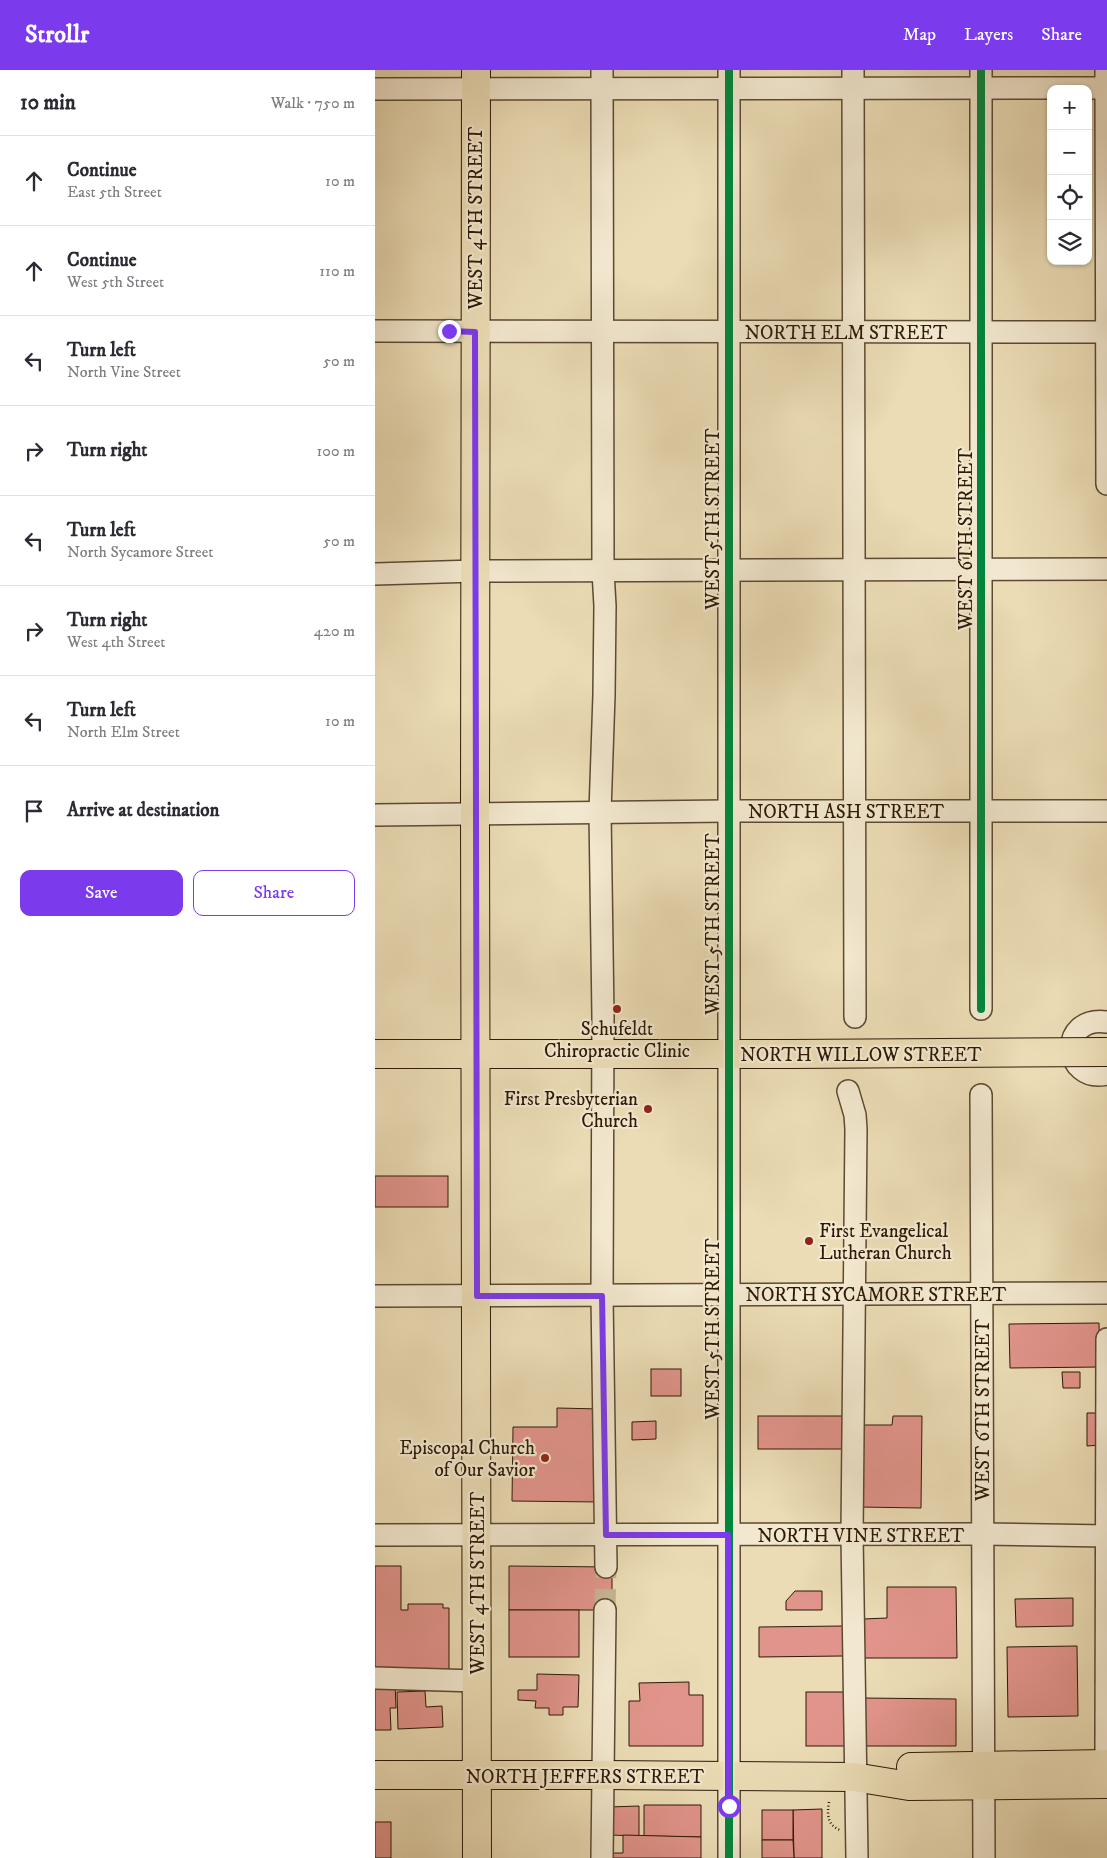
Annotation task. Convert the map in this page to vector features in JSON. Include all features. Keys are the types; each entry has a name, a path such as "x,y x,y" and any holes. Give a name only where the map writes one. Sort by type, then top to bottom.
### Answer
{"main road":[{"name":"WEST 4TH STREET","path":"476,79 477,1858"},
{"name":"NORTH WILLOW STREET","path":"375,1054 1107,1052"},
{"name":"NORTH JEFFERS STREET","path":"1024,1774 1107,1758"},
{"name":"NORTH JEFFERS STREET","path":"375,1775 854,1777 909,1786 984,1775 1024,1774 1107,1784"}],"street":[{"path":"1107,70 1107,484"},
{"path":"375,89 476,79 981,79 1107,88"},
{"path":"853,79 853,811 855,1017"},
{"name":"WEST 6TH STREET","path":"981,79 981,1009"},
{"path":"601,80 603,571 605,606 600,812 603,1054 602,1296 606,1567"},
{"name":"WEST 5TH STREET","path":"729,80 729,1858"},
{"name":"NORTH ELM STREET","path":"375,331 728,332 853,330 1107,332"},
{"path":"375,574 475,571 1107,569"},
{"name":"NORTH ASH STREET","path":"375,815 728,811 1107,811"},
{"path":"1107,1022 1096,1020 1080,1027 1071,1043 1071,1052 1075,1062 1081,1069 1091,1074 1107,1074"},
{"path":"849,1090 855,1115 852,1535 854,1777 857,1858"},
{"name":"WEST 6TH STREET","path":"981,1095 983,1858"},
{"name":"NORTH SYCAMORE STREET","path":"375,1296 1107,1293"},
{"path":"1107,1339 1107,1758"},
{"name":"NORTH VINE STREET","path":"375,1535 982,1534 1106,1536"},
{"path":"602,1858 605,1610"},
{"path":"375,1678 477,1681"}],"path":[{"path":"829,1802 828,1810 831,1824 841,1830 856,1831"}],"building":[{"path":"375,1176 448,1176 448,1207 375,1207"},
{"path":"1099,1323 1100,1367 1010,1368 1009,1324"},
{"path":"651,1369 681,1369 681,1396 651,1396"},
{"path":"1062,1372 1080,1372 1080,1388 1063,1388"},
{"path":"557,1408 601,1409 600,1502 512,1501 513,1427 557,1427"},
{"path":"1087,1413 1101,1413 1101,1445 1087,1446"},
{"path":"758,1416 849,1416 849,1449 758,1449"},
{"path":"893,1416 922,1416 921,1508 860,1507 861,1425 892,1425"},
{"path":"656,1421 656,1439 632,1440 632,1422"},
{"path":"375,1566 401,1566 401,1610 408,1610 408,1604 443,1604 443,1608 449,1608 449,1674 375,1675"},
{"path":"509,1566 612,1567 612,1610 509,1610"},
{"path":"887,1587 956,1587 957,1658 863,1658 863,1619 887,1618"},
{"path":"795,1591 822,1591 822,1610 786,1610 786,1601"},
{"path":"1073,1598 1073,1626 1016,1627 1015,1599"},
{"path":"509,1610 579,1610 579,1657 509,1657"},
{"path":"843,1626 843,1656 759,1657 759,1627"},
{"path":"1077,1646 1078,1716 1008,1717 1007,1647"},
{"path":"537,1674 579,1675 578,1707 563,1707 563,1715 549,1715 549,1708 535,1708 536,1701 518,1700 518,1690 537,1690"},
{"path":"689,1682 689,1695 703,1695 703,1746 629,1746 629,1701 640,1701 639,1683"},
{"path":"395,1683 396,1708 390,1708 391,1730 375,1730 375,1684"},
{"path":"425,1691 426,1707 442,1706 443,1727 398,1729 397,1692"},
{"path":"806,1692 851,1692 851,1746 806,1746"},
{"path":"863,1698 956,1699 956,1746 863,1746"},
{"path":"644,1805 701,1805 701,1837 644,1836"},
{"path":"639,1806 639,1836 609,1835 609,1807"},
{"path":"822,1809 822,1858 794,1858 793,1810"},
{"path":"762,1810 793,1810 793,1840 762,1840"},
{"path":"375,1822 391,1822 391,1858 375,1858"},
{"path":"623,1835 701,1837 701,1858 608,1858 608,1853 623,1853"},
{"path":"762,1840 793,1840 794,1858 762,1858"}],"tunnel":[{"path":"605,1610 606,1567"}],"cycle path":[{"path":"729,70 729,1858"},
{"path":"981,70 981,1009"}],"place":[{"name":"Schufeldt Chiropractic Clinic","path":"617,1009"},
{"name":"First Presbyterian Church","path":"648,1109"},
{"name":"First Evangelical Lutheran Church","path":"809,1241"},
{"name":"Episcopal Church of Our Savior","path":"545,1458"}],"route":[{"path":"449,331 475,332 477,1296 602,1296 606,1535 728,1535 729,1806"}]}
